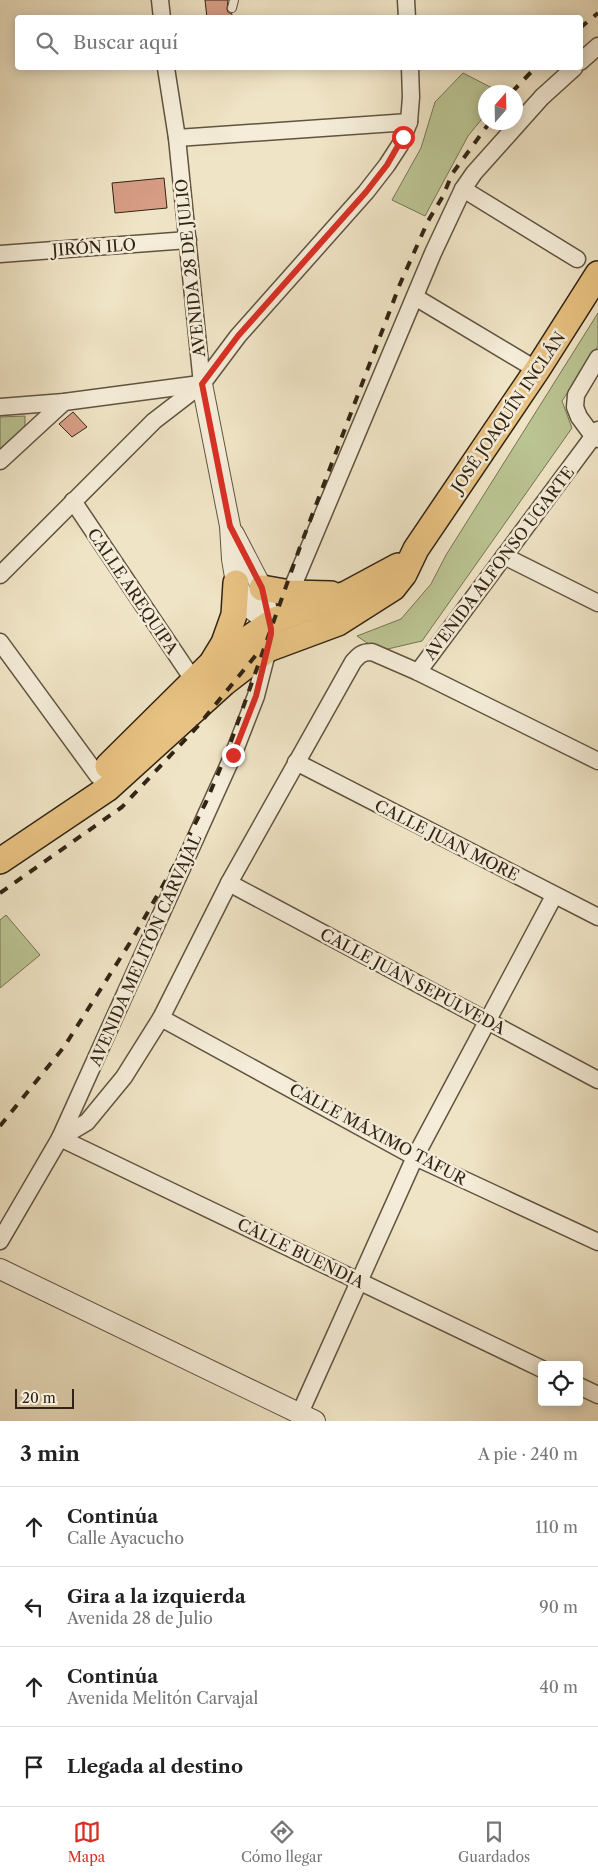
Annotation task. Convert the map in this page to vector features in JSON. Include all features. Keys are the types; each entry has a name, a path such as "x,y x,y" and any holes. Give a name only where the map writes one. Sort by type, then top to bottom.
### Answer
{"main road":[{"name":"JOSÉ JOAQUÍN INCLÁN","path":"0,861 107,789 224,683 268,650 338,623 393,588 404,574 416,549 597,278"},
{"name":"JOSÉ JOAQUÍN INCLÁN","path":"202,673 275,620 346,594 394,569 416,549"},
{"path":"0,843 98,776 202,673 224,643 234,615 236,583"},
{"path":"262,588 290,593 346,594"}],"street":[{"path":"160,0 162,15"},
{"path":"406,0 407,15"},
{"path":"583,59 598,46"},
{"name":"AVENIDA 28 DE JULIO","path":"166,70 177,138 202,384 230,526 236,583 251,610 270,623"},
{"path":"0,575 154,421 202,384 238,336 382,172 400,145 409,122 410,70"},
{"path":"270,623 290,593 415,297 463,189 474,173 542,98 572,70"},
{"path":"177,138 409,122"},
{"path":"463,189 577,259"},
{"name":"JIRÓN ILO","path":"0,254 188,240"},
{"path":"415,297 537,370"},
{"path":"596,435 579,417 575,407 576,395 598,358"},
{"path":"0,407 64,402 202,384"},
{"path":"0,461 64,402"},
{"name":"AVENIDA ALFONSO UGARTE","path":"418,672 596,435"},
{"name":"CALLE AREQUIPA","path":"73,500 202,673"},
{"name":"AVENIDA 28 DE JULIO","path":"230,526 262,588 270,623 271,634 268,650"},
{"path":"504,556 598,603"},
{"path":"0,642 98,776"},
{"name":"AVENIDA MELITÓN CARVAJAL","path":"0,1241 60,1138 233,755 256,696 268,650"},
{"path":"60,1138 87,1122 124,1077 161,1018 229,883 353,662 359,655 365,652 372,652 418,672 598,761"},
{"name":"CALLE JUAN MORE","path":"296,762 598,917"},
{"name":"CALLE JUAN SEPÚLVEDA","path":"229,883 598,1080"},
{"path":"0,1269 308,1417 360,1282 415,1157 554,896"},
{"name":"CALLE MÁXIMO TAFUR","path":"161,1018 415,1157 598,1242"},
{"name":"CALLE BUENDIA","path":"60,1138 538,1366"},
{"path":"583,1388 598,1396"}],"green space":[{"path":"463,73 486,85 478,85 478,124 468,136 425,216 392,200 421,148 435,102"},
{"path":"598,313 598,346 562,401 572,428 422,641 379,651 357,636 401,619 431,584 446,555"},
{"path":"25,416 25,426 0,449 0,417"},
{"path":"6,915 40,955 0,988 0,920"}],"building":[{"path":"205,0 228,0 227,9 232,15 207,15"},
{"path":"164,178 167,208 115,213 112,183"},
{"path":"73,412 87,427 72,437 59,424"}],"railway":[{"path":"583,26 598,13"},
{"path":"519,85 533,70"},
{"path":"0,1126 64,1047 133,938 174,866 206,802 228,750 300,547 400,284 428,221 443,196 452,174 484,130"},
{"path":"0,893 122,807 197,727 261,649"}],"route":[{"path":"233,755 263,676 271,629 262,588 230,526 202,384 238,336 366,192 387,165 403,137"}]}
